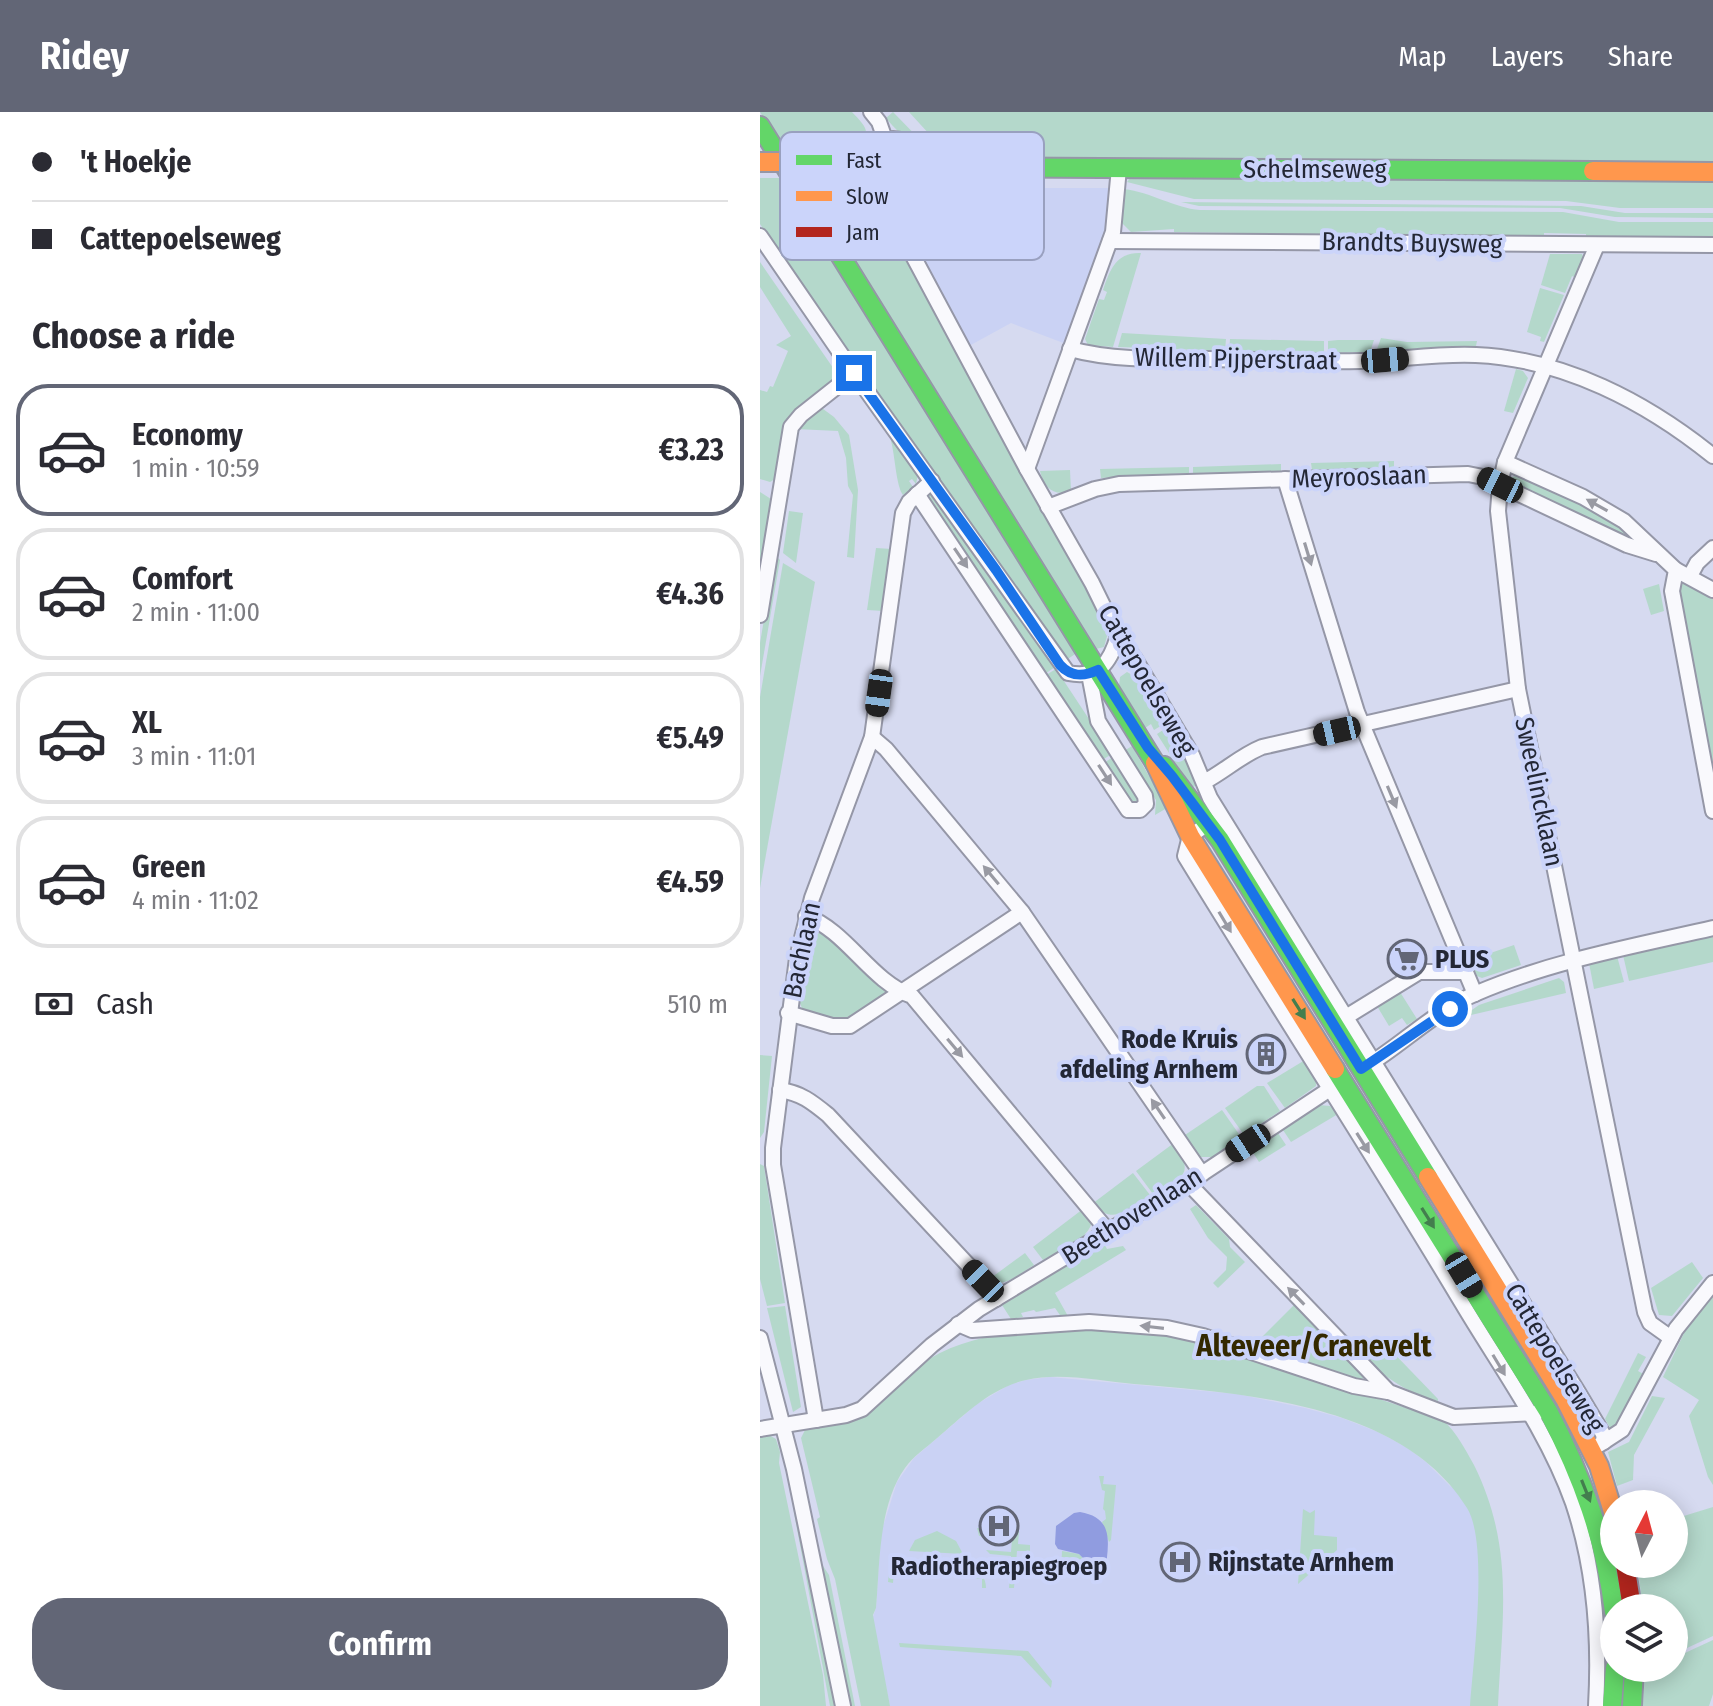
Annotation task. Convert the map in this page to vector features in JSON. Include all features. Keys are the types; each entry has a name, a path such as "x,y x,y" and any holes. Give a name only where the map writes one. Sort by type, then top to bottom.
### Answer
{"street":[{"path":"871,112 882,132"},
{"name":"Cattepoelseweg","path":"760,126 780,159"},
{"name":"Schelmseweg","path":"1044,168 1713,172"},
{"path":"1027,469 1113,232 1119,168"},
{"name":"Cattepoelseweg","path":"760,237 1060,665 1068,673 1094,672"},
{"name":"Brandts Buysweg","path":"1110,241 1713,245"},
{"name":"Sweelincklaan","path":"1597,245 1505,462 1498,511 1518,689 1645,1312 1650,1323 1671,1338"},
{"name":"Cattepoelseweg","path":"842,260 1094,672 1208,824 1603,1434 1598,1446"},
{"name":"Cattepoelseweg","path":"915,260 1118,636 1192,755 1210,798 1346,1017 1367,1066 1565,1399 1598,1446 1608,1490"},
{"name":"Willem Pijperstraat","path":"1070,349 1113,357 1325,361 1474,355 1545,365 1636,403 1713,456"},
{"path":"760,615 791,427 801,415 854,373"},
{"path":"1505,462 1583,497 1624,521 1672,565 1713,590"},
{"name":"Meyrooslaan","path":"1048,507 1109,485 1468,474 1483,477 1672,565"},
{"path":"1285,479 1362,725 1475,994"},
{"path":"917,494 932,481"},
{"name":"Cattepoelseweg","path":"917,494 1128,810 1140,810 1146,804 1145,796 1098,721 1094,672"},
{"name":"Bachlaan","path":"816,1420 773,1165 766,1149 780,1090 788,1013 806,916 872,737 903,513 917,494"},
{"path":"1672,565 1697,563 1713,548"},
{"path":"1672,565 1672,591 1713,811"},
{"path":"1094,672 1112,656 1118,636"},
{"path":"1204,782 1253,751 1518,689"},
{"path":"872,737 886,749 1022,912 1202,1174"},
{"name":"Cattepoelseweg","path":"1148,748 1190,836 1336,1085 1539,1412 1573,1460 1589,1496 1604,1545 1611,1594"},
{"path":"1190,836 1208,824"},
{"name":"Cattepoelseweg","path":"1190,836 1185,856 1336,1085"},
{"path":"788,1013 832,1026 850,1026 1022,912"},
{"path":"806,916 823,924 902,993 912,996 1108,1231"},
{"name":"Beethovenlaan","path":"760,1429 846,1415 862,1409 958,1324 1188,1183 1475,994 1574,960 1713,928"},
{"path":"1346,1017 1419,972 1466,972"},
{"path":"780,1090 805,1096 828,1115 983,1281 996,1299"},
{"path":"1188,1183 1389,1392"},
{"path":"1573,1460 1622,1430 1671,1338 1713,1283"},
{"path":"958,1324 972,1330 1089,1322 1167,1328 1203,1336 1354,1386 1389,1392 1454,1417 1539,1412 1563,1404 1565,1399"},
{"path":"760,1338 805,1522 843,1706"},
{"name":"Cattepoelseweg","path":"1539,1412 1586,1552 1596,1616 1596,1706"},
{"path":"1612,1706 1614,1682"},
{"path":"1632,1706 1633,1682"}],"shaded area":[{"path":"1044,188 1109,188 1109,225 1066,344 1011,323 969,346 924,260 1044,260"},
{"name":"Rijnstate Arnhem","path":"1050,1377 1237,1394 1305,1408 1378,1432 1426,1462 1450,1486 1474,1501 1488,1609 1477,1706 890,1706 872,1620 876,1608 881,1533 897,1482 914,1458 977,1404 1009,1385"}],"green space":[{"path":"760,112 852,112 866,132 780,132 780,146"},
{"path":"893,112 912,132 899,132 886,118"},
{"path":"909,112 1713,112 1713,166 1044,160 1044,132 927,132"},
{"path":"1133,175 1713,179 1713,208 1620,208 1566,201 1194,199 1127,182"},
{"path":"760,178 780,178 780,253 760,224"},
{"path":"1124,189 1200,210 1563,212 1619,222 1713,222 1713,240 1586,239 1586,234 1544,233 1544,238 1243,238 1243,233 1174,232 1174,229 1131,232 1120,221"},
{"path":"1181,202 1581,206 1625,213 1713,213 1713,218 1615,217 1560,208 1199,206"},
{"path":"1132,253 1141,253 1113,347 1088,345 1085,339 1099,299 1104,300 1107,292 1103,290 1112,269 1120,259"},
{"path":"1550,254 1582,254 1584,259 1565,293 1541,285"},
{"path":"785,260 835,260 1078,652 1065,661"},
{"path":"852,260 908,260 1100,614 1108,633 1104,647 1096,649"},
{"path":"760,262 838,375 792,417 777,478 770,482 760,479 760,390 767,392 770,386 773,387 788,351 776,345 791,336 760,287"},
{"path":"1540,288 1564,295 1544,342 1540,341 1541,337 1527,332"},
{"path":"1122,333 1226,339 1225,351 1118,347"},
{"path":"1381,338 1407,342 1477,341 1476,346 1376,352"},
{"path":"1230,339 1324,341 1324,353 1229,351"},
{"path":"1374,340 1370,352 1328,353 1328,341"},
{"path":"1516,369 1523,371 1528,378 1513,413 1504,411"},
{"path":"819,406 834,417 849,435 858,490 854,558 847,557 853,495 848,486 846,458 838,431 795,429"},
{"path":"893,440 918,474 916,484 912,479 909,481 913,487 903,495 897,478"},
{"path":"1394,461 1394,468 1312,470 1311,463"},
{"path":"1281,464 1281,471 1193,473 1193,467"},
{"path":"1189,467 1189,473 1101,478 1100,469"},
{"path":"1070,470 1071,491 1065,493 1051,490 1040,471"},
{"path":"1518,474 1596,509 1635,540 1511,485 1511,478"},
{"path":"760,492 771,499 773,505 760,583"},
{"path":"929,494 998,584 1055,667 1045,674 927,498"},
{"path":"789,511 803,513 796,563 783,553"},
{"path":"876,548 892,549 884,611 867,610"},
{"path":"775,555 780,560 760,676 760,643"},
{"path":"783,563 815,582 760,888 760,697"},
{"path":"1683,581 1713,597 1713,786 1677,590"},
{"path":"1659,584 1664,611 1651,615 1643,589"},
{"path":"1056,669 1112,754 1102,760 1046,675"},
{"path":"1127,672 1134,676 1164,724 1154,730 1151,724 1145,728 1119,685 1120,677"},
{"path":"1166,728 1199,783 1188,791 1165,759 1171,756 1157,734"},
{"path":"1132,746 1167,808 1155,815 1156,800 1124,751"},
{"path":"1113,757 1138,795 1137,803 1131,803 1104,763"},
{"path":"822,930 887,990 884,998 844,1018 825,1019 802,1008 796,994 808,933"},
{"path":"1713,934 1713,962 1629,981 1623,955"},
{"path":"1514,945 1521,965 1482,978 1477,976 1470,960"},
{"path":"1617,956 1624,982 1594,989 1589,963"},
{"path":"1559,978 1564,982 1566,993 1471,1015 1469,1012 1479,1005"},
{"path":"1400,992 1417,1019 1407,1025 1402,1018 1389,1026 1377,1006"},
{"path":"760,1055 772,1056 764,1132 760,1138"},
{"path":"1305,1060 1316,1079 1316,1086 1285,1108 1267,1083"},
{"path":"1257,1086 1264,1086 1280,1111 1244,1135 1225,1108"},
{"path":"1319,1105 1330,1106 1338,1114 1291,1142 1283,1130"},
{"path":"1222,1110 1241,1137 1212,1157 1197,1157 1182,1137"},
{"path":"1278,1133 1286,1145 1259,1162 1252,1151"},
{"path":"1174,1143 1184,1163 1183,1174 1153,1194 1136,1171"},
{"path":"760,1164 764,1166 785,1303 767,1306 760,1279"},
{"path":"1133,1173 1150,1195 1114,1215 1100,1211 1092,1204"},
{"path":"1196,1205 1229,1239 1230,1247 1245,1262 1218,1288 1213,1283 1226,1270 1227,1257 1208,1238 1190,1209"},
{"path":"1083,1209 1092,1220 1086,1233 1073,1244 1043,1260 1033,1247"},
{"path":"1104,1243 1107,1249 1123,1246 1126,1250 1055,1293 1069,1318 1062,1318 1055,1308 1021,1313 1023,1317 1011,1319 1002,1305"},
{"path":"1025,1253 1034,1265 1006,1282 988,1280"},
{"path":"1692,1262 1703,1278 1672,1316 1659,1315 1651,1288"},
{"path":"1713,1295 1713,1485 1689,1416 1699,1400 1663,1377 1686,1329"},
{"path":"1296,1303 1364,1375 1362,1381 1252,1347"},
{"path":"785,1306 801,1407 793,1412 767,1308"},
{"path":"1060,1327 1139,1330 1202,1341 1443,1420 1457,1436 1474,1465 1496,1525 1503,1584 1498,1706 1470,1706 1478,1604 1474,1525 1467,1508 1439,1473 1403,1446 1363,1425 1318,1410 1271,1400 1052,1377 1026,1380 989,1396 916,1456 896,1483 885,1517 873,1615 890,1706 861,1706 835,1579 817,1519 820,1517 801,1438 805,1430 863,1416 885,1400 921,1365 944,1351 993,1336"},
{"path":"1383,1342 1438,1401 1399,1385 1365,1358"},
{"path":"1638,1353 1646,1357 1638,1371 1645,1375 1612,1431 1605,1419"},
{"path":"1652,1396 1665,1398 1634,1455 1633,1480 1617,1486 1608,1452 1629,1442"},
{"path":"767,1434 776,1439 780,1452 779,1463 823,1675 826,1706 760,1706 760,1437"},
{"path":"1099,1476 1104,1476 1103,1484 1116,1485 1109,1542 1102,1522 1106,1519 1103,1509 1105,1491 1102,1490"},
{"path":"792,1502 838,1706 830,1706"},
{"path":"1713,1507 1713,1636 1688,1648 1688,1594 1641,1594 1639,1578 1688,1578 1688,1515"},
{"path":"1303,1509 1310,1513 1315,1510 1314,1535 1337,1537 1337,1550 1298,1584"},
{"path":"977,1528 1019,1531 1018,1544 1030,1545 1030,1551 1017,1551 1014,1588 1009,1588 1011,1556 990,1554 986,1550 1011,1552 1012,1539 979,1536"},
{"path":"937,1531 956,1541 963,1554 909,1551 915,1540"},
{"path":"1062,1551 1079,1554 1099,1574 1061,1572"},
{"path":"890,1562 894,1562 894,1568 968,1574 969,1566 982,1574 986,1588 982,1588 982,1579 894,1571 893,1583 888,1582"},
{"path":"821,1563 829,1575 855,1706 848,1706"},
{"path":"1713,1640 1713,1694 1709,1706 1643,1706 1644,1682 1688,1682 1688,1652"},
{"path":"899,1643 1028,1651 1052,1681 1051,1688 1021,1656 900,1647"}],"water":[{"path":"1080,1512 1092,1515 1105,1527 1108,1543 1105,1575 1099,1574 1079,1554 1058,1549 1055,1544 1056,1526"}],"traffic: fast":[{"path":"760,126 780,158"},
{"path":"1044,168 1593,171"},
{"path":"843,260 1155,763"},
{"path":"1164,766 1220,840 1428,1177"},
{"path":"1335,1069 1548,1411 1590,1508 1611,1594"},
{"path":"1612,1706 1614,1682"},
{"path":"1632,1706 1633,1682"}],"traffic: slow":[{"path":"760,162 780,162"},
{"path":"1593,171 1713,172"},
{"path":"1155,763 1190,836 1335,1069"},
{"path":"1428,1177 1565,1399 1599,1466 1606,1490"}],"traffic: jam":[{"path":"1627,1578 1630,1594"}],"place":[{"name":"PLUS","path":"1407,959"},
{"name":"Rode Kruis afdeling Arnhem","path":"1266,1054"},
{"name":"Radiotherapiegroep","path":"999,1526"},
{"name":"Rijnstate Arnhem","path":"1180,1562"}],"district":[{"name":"Alteveer/Cranevelt","path":"1314,1346"}],"route":[{"path":"854,373 996,570 1060,665 1068,673 1079,675 1098,670 1148,748 1220,840 1361,1069 1450,1009"}]}
